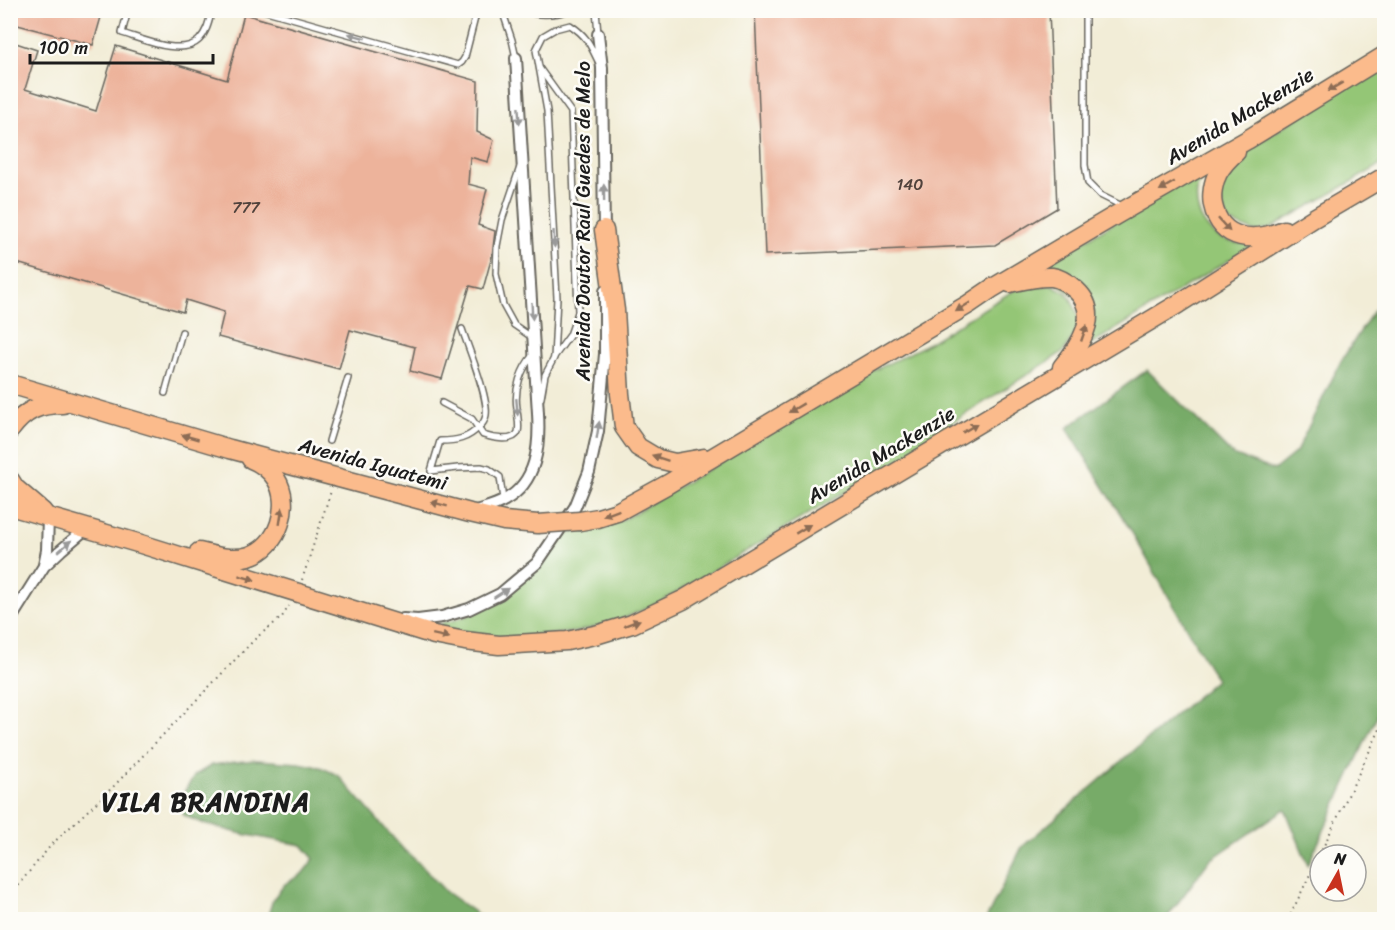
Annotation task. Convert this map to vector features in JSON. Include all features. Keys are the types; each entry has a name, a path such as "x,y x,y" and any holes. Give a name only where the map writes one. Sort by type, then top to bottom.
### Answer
{"main road":[{"name":"Avenida Mackenzie","path":"718,455 991,289 1247,140 1384,57"},
{"path":"1247,140 1217,174 1213,186 1212,201 1220,224 1231,233 1258,238 1272,235 1314,218"},
{"name":"Avenida Mackenzie","path":"365,613 434,634 465,641 500,645 567,641 632,624 693,594 1178,304 1314,218 1384,177"},
{"path":"604,231 615,310 624,427 638,447 658,459 675,463 718,455"},
{"path":"991,289 1025,280 1052,277 1067,282 1080,294 1086,305 1088,316 1086,332 1075,352 1051,380"},
{"name":"Avenida Iguatemi","path":"10,384 230,449 504,521 538,524 598,518 616,512 718,455"},
{"path":"10,430 19,419 39,406 83,405"},
{"path":"141,544 164,543 208,554 238,558 250,556 263,549 279,527 283,496 276,479 262,464 230,449"},
{"path":"10,480 15,488 48,517"},
{"path":"10,506 365,613"}],"street":[{"name":"Avenida Doutor Raul Guedes de Melo","path":"365,613 418,620 442,617 469,609 500,594 537,563 574,507 589,472 598,431 605,354 602,68 598,34"},
{"path":"470,513 503,502 518,492 527,480 539,446 516,58"},
{"path":"44,566 48,517"},
{"path":"10,620 44,566 87,528"}],"lane":[{"path":"128,10 122,33 176,48 188,47 198,42 206,31 213,10"},
{"path":"262,10 458,64 462,62 477,10"},
{"path":"502,10 516,58"},
{"path":"519,10 545,14 562,13 569,10"},
{"path":"596,10 598,34"},
{"path":"1085,10 1085,165 1089,183 1100,195 1128,208"},
{"path":"554,358 557,298 549,134 536,50 543,36 555,29 570,25 581,32 589,42 602,68"},
{"path":"538,413 545,375 570,335 578,312 572,112 539,67"},
{"path":"522,160 502,220 497,246 496,274 502,305 514,325 533,338"},
{"path":"10,295 13,286"},
{"path":"462,329 479,376 487,409 485,420 473,434 466,438 440,441 431,471 470,467 489,469 500,477 503,502"},
{"path":"165,393 182,332"},
{"path":"442,403 471,419 480,432 487,437 510,438 517,434 518,428 517,391 526,363 534,353"},
{"path":"329,441 348,378"}],"path":[{"path":"10,895 52,844 112,788 256,638 282,616 298,594 335,477"},
{"path":"1288,920 1384,721"}],"green space":[{"path":"1384,62 1384,163 1271,228 1256,232 1227,221 1216,184 1244,152"},
{"path":"1196,173 1200,178 1197,204 1205,224 1222,239 1247,244 1249,248 1093,343 1089,337 1093,312 1039,268"},
{"path":"1053,285 1071,299 1078,315 1077,331 1063,352 948,425 908,455 662,601 620,620 576,632 508,638 443,629 440,625 443,622 469,615 542,564 565,534 597,528 626,518 873,371 922,347 1016,289"},
{"path":"1374,310 1384,311 1384,701 1318,843 1308,843 1308,865 1285,809 1209,861 1166,919 986,919 1022,847 1216,680 1131,531 1067,428 1147,370 1233,455 1274,470 1296,452 1341,361"},
{"path":"257,760 299,763 320,767 338,775 404,850 446,892 484,919 267,919 273,899 285,884 302,874 314,859 302,845 242,834 183,815 182,795 195,775 212,765"}],"building":[{"path":"10,10 103,10 93,45 10,23"},
{"path":"755,10 1049,10 1057,208 995,245 765,255"},
{"path":"244,14 478,81 477,132 494,140 488,162 470,157 468,184 487,189 478,225 495,231 492,256 483,289 470,286 442,379 410,371 415,347 350,330 339,369 218,337 224,312 186,300 183,312 10,261 10,41 37,50 25,89 96,111 116,46 227,80"}],"district":[{"name":"VILA BRANDINA","path":"206,802"}]}
